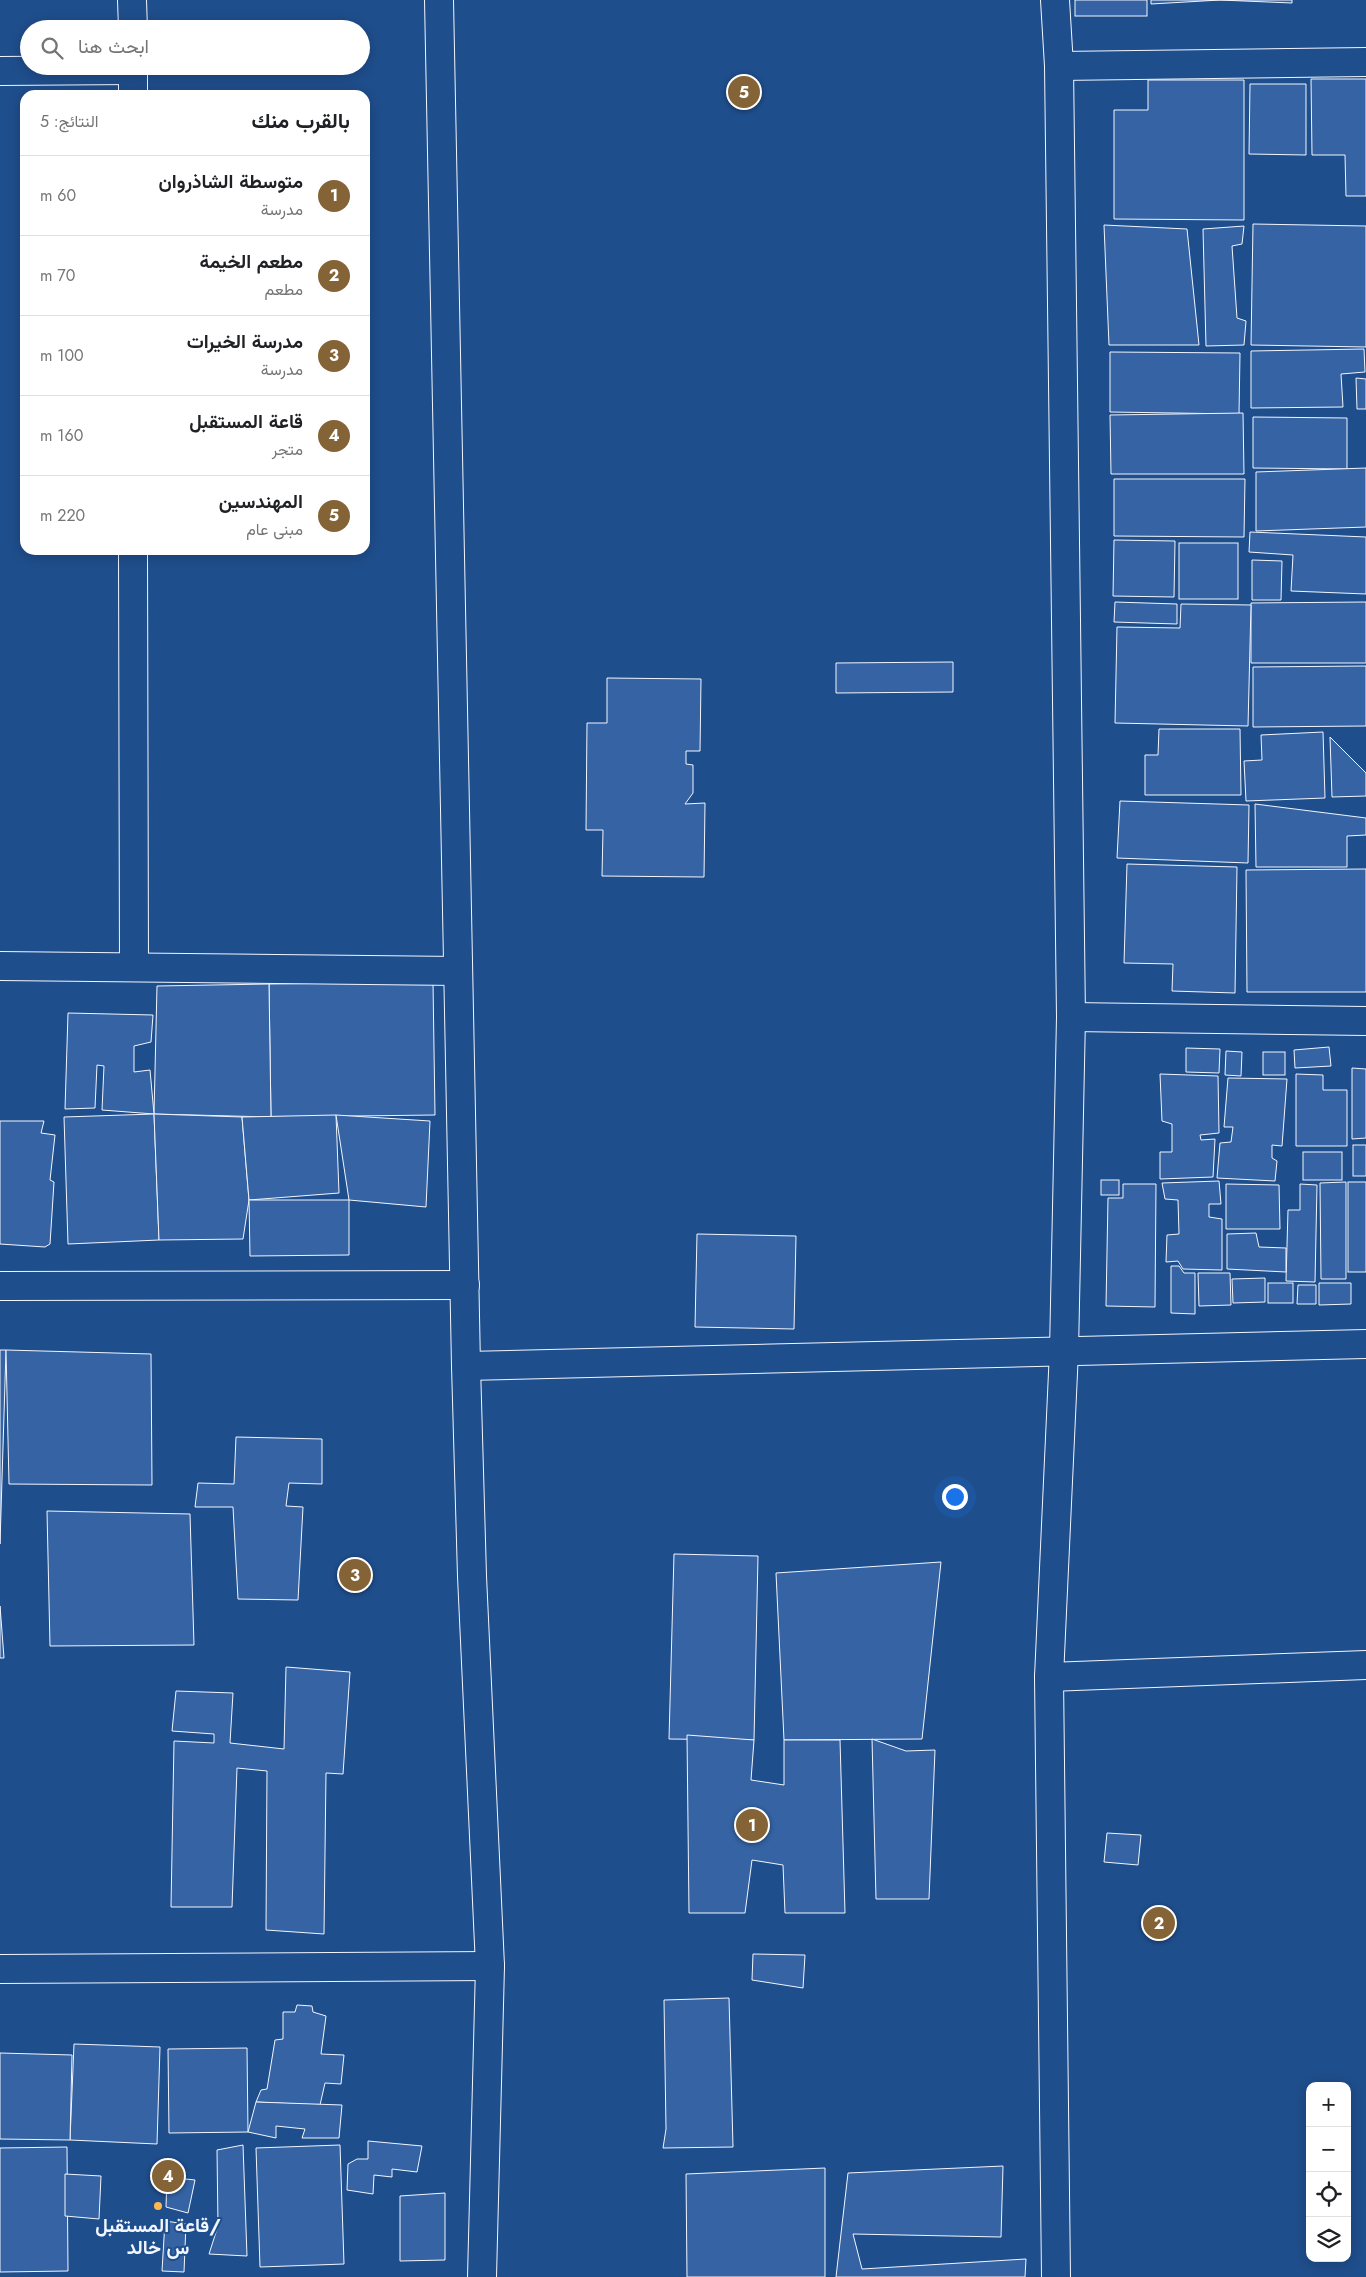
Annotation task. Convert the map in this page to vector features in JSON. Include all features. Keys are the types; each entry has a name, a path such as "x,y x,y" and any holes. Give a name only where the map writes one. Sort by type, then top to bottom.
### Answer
{"street":[{"path":"132,0 132,20"},
{"path":"439,0 466,1366 473,1586 490,1966 482,2277"},
{"path":"1055,0 1059,66 1071,1018 1064,1350 1049,1677 1056,2277"},
{"path":"1059,66 1366,62"},
{"path":"0,71 20,72"},
{"path":"89,75 133,77"},
{"path":"133,555 134,966"},
{"path":"0,966 458,971"},
{"path":"1071,1018 1366,1021"},
{"path":"0,1286 465,1286"},
{"path":"466,1366 1366,1344"},
{"path":"1049,1677 1366,1665"},
{"path":"0,1969 490,1966"}],"building":[{"path":"1075,0 1147,0 1147,16 1075,16"},
{"path":"1151,0 1220,0 1151,4"},
{"path":"1220,0 1292,0 1292,3"},
{"path":"1311,79 1366,79 1366,196 1346,196 1345,155 1312,155"},
{"path":"1148,80 1244,80 1244,220 1114,219 1114,110 1148,110"},
{"path":"1250,84 1306,84 1306,155 1249,154"},
{"path":"1253,224 1366,226 1366,347 1251,345"},
{"path":"1104,225 1187,229 1199,345 1109,345"},
{"path":"1244,226 1242,244 1232,246 1237,318 1246,321 1244,345 1206,346 1203,229"},
{"path":"1364,349 1365,372 1341,374 1343,407 1251,408 1251,351"},
{"path":"1110,352 1240,353 1239,414 1110,412"},
{"path":"1356,378 1366,379 1366,409 1357,409"},
{"path":"1243,413 1244,474 1111,474 1110,415"},
{"path":"1253,417 1347,418 1347,469 1253,468"},
{"path":"1366,468 1366,527 1256,531 1256,472"},
{"path":"1114,479 1245,479 1244,537 1114,536"},
{"path":"1250,532 1366,537 1366,594 1291,591 1293,555 1249,552"},
{"path":"1114,540 1175,541 1174,597 1113,596"},
{"path":"1179,543 1238,543 1238,599 1179,599"},
{"path":"1252,560 1282,561 1281,600 1252,600"},
{"path":"1115,602 1177,604 1177,624 1114,622"},
{"path":"1366,602 1366,663 1251,663 1251,603"},
{"path":"1181,604 1251,605 1248,726 1115,723 1117,627 1180,628"},
{"path":"953,662 953,692 836,693 836,663"},
{"path":"1366,666 1366,726 1253,727 1253,667"},
{"path":"607,678 701,679 700,751 686,751 686,764 693,765 693,793 685,804 705,803 704,877 602,876 603,830 586,830 587,723 607,723"},
{"path":"1159,729 1240,729 1241,795 1145,795 1145,755 1158,755"},
{"path":"1323,732 1325,798 1246,801 1244,761 1262,760 1261,735"},
{"path":"1330,737 1366,773 1366,796 1332,797"},
{"path":"1120,801 1249,805 1248,863 1117,858"},
{"path":"1255,804 1366,818 1366,835 1347,836 1347,867 1256,867"},
{"path":"1127,864 1237,867 1235,993 1172,991 1173,964 1124,963"},
{"path":"1366,869 1366,992 1247,992 1246,870"},
{"path":"433,982 435,1115 271,1117 269,984"},
{"path":"269,984 271,1117 154,1114 157,986"},
{"path":"68,1013 153,1015 151,1042 134,1046 134,1072 150,1070 154,1114 102,1110 104,1066 97,1065 95,1108 65,1109"},
{"path":"1329,1047 1331,1066 1295,1068 1294,1050"},
{"path":"1186,1048 1220,1049 1219,1073 1186,1072"},
{"path":"1226,1051 1242,1052 1241,1076 1225,1075"},
{"path":"1263,1052 1285,1052 1285,1075 1263,1075"},
{"path":"1352,1068 1366,1069 1366,1138 1352,1139"},
{"path":"1160,1074 1218,1076 1219,1133 1200,1135 1201,1140 1215,1139 1213,1177 1160,1179 1160,1152 1172,1152 1172,1124 1162,1121"},
{"path":"1296,1074 1323,1075 1323,1090 1347,1090 1347,1146 1296,1146"},
{"path":"1228,1078 1287,1079 1282,1146 1272,1145 1272,1158 1277,1161 1275,1181 1217,1178 1220,1143 1231,1142 1233,1127 1224,1127"},
{"path":"154,1114 159,1240 68,1244 64,1117"},
{"path":"154,1114 242,1117 249,1200 243,1239 159,1240"},
{"path":"336,1115 339,1193 249,1200 242,1117"},
{"path":"336,1115 430,1121 426,1207 349,1200"},
{"path":"0,1121 44,1121 41,1133 55,1135 50,1180 54,1182 50,1244 45,1247 0,1244"},
{"path":"1353,1145 1366,1145 1366,1176 1353,1176"},
{"path":"1303,1152 1342,1152 1342,1180 1303,1180"},
{"path":"1101,1180 1119,1180 1119,1195 1101,1195"},
{"path":"1219,1181 1221,1204 1209,1204 1209,1217 1222,1219 1222,1270 1183,1269 1178,1261 1166,1262 1167,1235 1179,1234 1178,1200 1165,1199 1162,1183"},
{"path":"1346,1182 1346,1279 1321,1279 1320,1183"},
{"path":"1348,1182 1366,1182 1366,1272 1348,1272"},
{"path":"1123,1184 1156,1184 1155,1307 1106,1306 1108,1198 1123,1198"},
{"path":"1226,1184 1279,1185 1280,1229 1226,1229"},
{"path":"1300,1184 1317,1185 1315,1282 1286,1281 1288,1210 1300,1210"},
{"path":"249,1200 349,1200 349,1255 250,1256"},
{"path":"1256,1233 1259,1247 1286,1248 1286,1272 1227,1269 1227,1234"},
{"path":"697,1234 796,1236 794,1329 695,1327"},
{"path":"1171,1266 1179,1266 1184,1273 1195,1273 1195,1314 1171,1313"},
{"path":"1198,1273 1230,1273 1231,1305 1199,1306"},
{"path":"1265,1278 1265,1302 1233,1303 1232,1279"},
{"path":"1268,1283 1293,1283 1293,1303 1268,1303"},
{"path":"1319,1283 1351,1283 1351,1304 1319,1305"},
{"path":"1298,1285 1316,1285 1316,1304 1297,1304"},
{"path":"0,1350 6,1350 0,1544"},
{"path":"6,1350 151,1354 152,1485 9,1484"},
{"path":"236,1437 322,1439 322,1484 289,1483 286,1506 303,1507 298,1600 238,1599 233,1507 195,1507 198,1483 234,1484"},
{"path":"47,1511 190,1514 194,1645 50,1646"},
{"path":"674,1554 758,1556 754,1740 669,1739"},
{"path":"941,1562 922,1739 784,1740 776,1573"},
{"path":"0,1606 4,1658 0,1658"},
{"path":"286,1667 350,1672 343,1774 326,1773 324,1934 266,1930 267,1771 237,1768 232,1907 171,1907 174,1741 214,1743 214,1734 172,1731 176,1691 233,1693 230,1743 284,1749"},
{"path":"687,1735 754,1740 751,1780 784,1785 784,1740 840,1740 845,1913 785,1913 783,1865 752,1860 745,1913 689,1913"},
{"path":"872,1739 906,1751 935,1750 929,1899 876,1899"},
{"path":"1107,1833 1141,1835 1138,1865 1104,1862"},
{"path":"753,1954 805,1955 803,1988 752,1980"},
{"path":"729,1998 733,2147 663,2148 666,2129 664,2000"},
{"path":"297,2005 312,2006 313,2012 326,2016 321,2054 344,2055 341,2084 325,2083 320,2105 256,2102 261,2090 267,2089 275,2040 283,2039 283,2012 295,2012"},
{"path":"74,2044 160,2047 157,2144 70,2140"},
{"path":"247,2048 248,2132 169,2133 168,2049"},
{"path":"0,2053 72,2055 70,2140 0,2139"},
{"path":"256,2102 342,2105 339,2138 302,2138 305,2129 276,2126 276,2138 248,2132"},
{"path":"368,2141 422,2146 417,2172 392,2169 392,2177 374,2175 373,2194 347,2190 348,2164 357,2159 368,2159"},
{"path":"243,2145 247,2256 209,2254 218,2226 217,2150"},
{"path":"340,2145 344,2264 260,2267 256,2148"},
{"path":"67,2147 68,2271 0,2272 0,2148"},
{"path":"1003,2166 1001,2237 853,2234 862,2269 1026,2259 1025,2277 836,2277 848,2173"},
{"path":"825,2168 825,2277 687,2277 686,2174"},
{"path":"65,2174 101,2176 99,2219 65,2216"},
{"path":"167,2177 195,2180 188,2213 166,2207"},
{"path":"445,2193 445,2260 400,2261 400,2196"},
{"path":"165,2221 186,2224 184,2272 162,2271"}],"place":[{"name":"المهندسين","path":"744,92"},
{"name":"مدرسة الخيرات","path":"355,1575"},
{"name":"متوسطة الشاذروان","path":"752,1825"},
{"name":"مطعم الخيمة","path":"1159,1923"},
{"name":"قاعة المستقبل","path":"168,2176"},
{"name":"قاعة المستقبل/ س خالد","path":"158,2206"}]}
